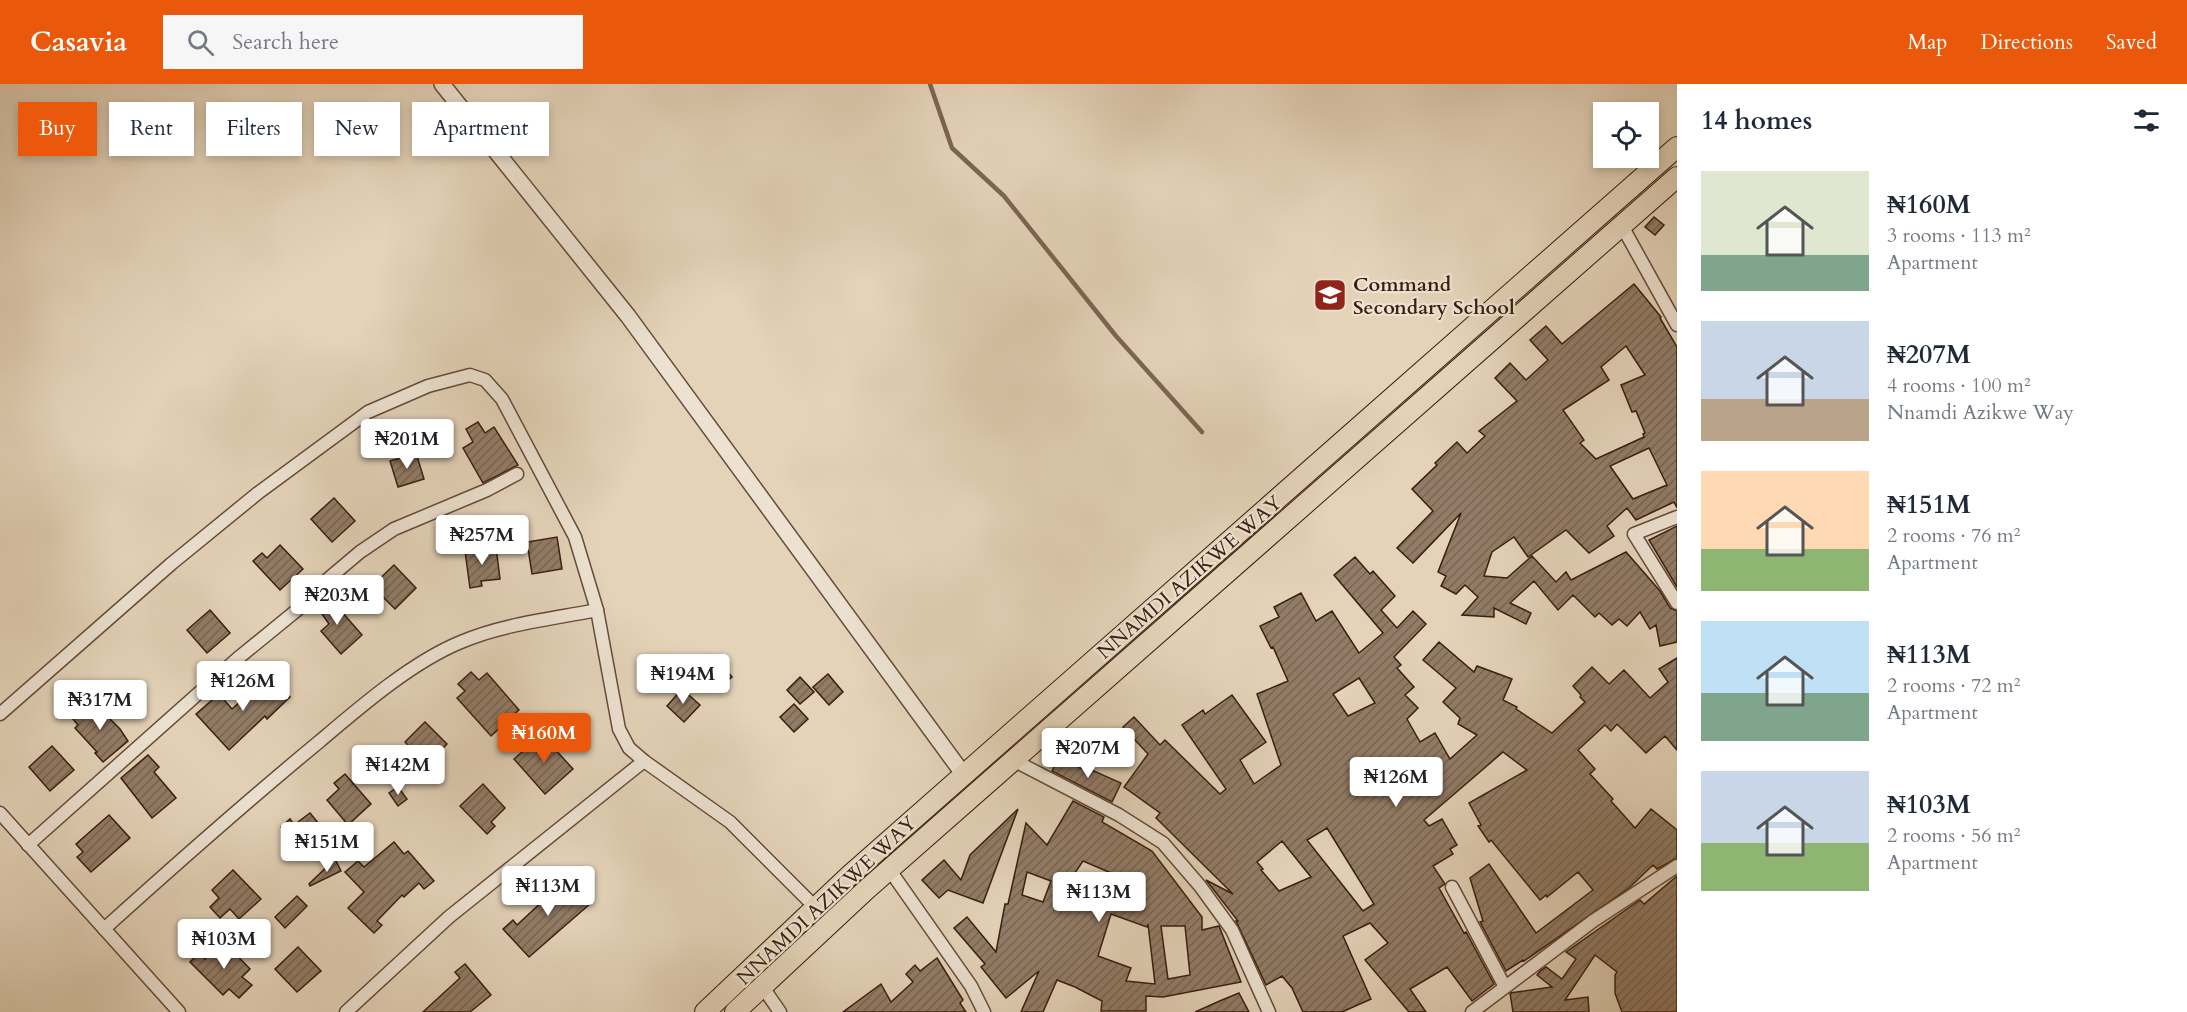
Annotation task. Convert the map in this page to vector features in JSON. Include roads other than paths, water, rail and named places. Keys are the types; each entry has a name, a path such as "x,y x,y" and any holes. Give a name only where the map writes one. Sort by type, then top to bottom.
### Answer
{"highway":[{"name":"NNAMDI AZIKWE WAY","path":"705,1012 964,775 1677,147"},
{"name":"NNAMDI AZIKWE WAY","path":"735,1012 889,869 1677,177"}],"street":[{"path":"442,84 628,316 964,775"},
{"path":"1622,226 1677,325"},
{"path":"0,714 171,564 258,493 368,412 428,386 470,375 485,380 502,399 575,537 597,610 619,729 629,748 730,822 816,908"},
{"path":"28,844 237,659 302,606 328,579 360,552 394,528 487,490 517,474"},
{"path":"1677,517 1634,534 1677,603"},
{"path":"104,929 241,806 353,713 417,666 460,642 496,630 597,610"},
{"path":"1013,760 1119,815 1163,843 1200,886 1233,930 1269,1012"},
{"path":"346,1012 449,917 644,761"},
{"path":"0,813 179,1012"},
{"path":"1472,1012 1593,921 1677,866"},
{"path":"889,869 971,986 984,1012"},
{"path":"1452,887 1505,987"},
{"path":"762,986 780,1012"}],"waterway":[{"path":"930,84 952,148 1004,196 1116,336 1202,432"}],"place":[{"name":"Command Secondary School","path":"1330,295"}]}
